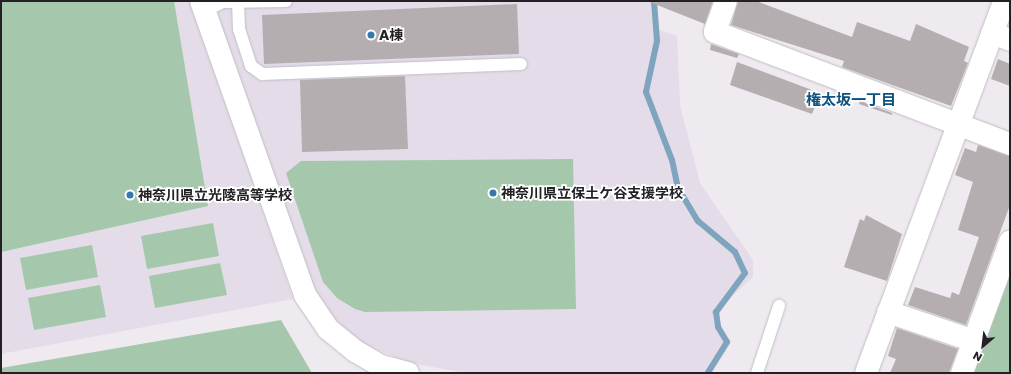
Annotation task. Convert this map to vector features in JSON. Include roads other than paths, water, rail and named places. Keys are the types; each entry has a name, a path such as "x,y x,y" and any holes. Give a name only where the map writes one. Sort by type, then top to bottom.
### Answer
{"street":[{"path":"726,1 715,32 1010,144"},
{"path":"866,373 958,125 1001,37 1004,1"},
{"path":"203,6 305,295 328,329 355,351 381,366 408,373"},
{"path":"962,373 1010,242"},
{"path":"888,312 974,341"}],"lane":[{"path":"203,6 238,1 286,1"},
{"path":"238,1 244,44 251,66 262,74 522,64"},
{"path":"757,373 779,306"}],"waterway":[{"path":"654,1 657,41 646,92 672,160 678,188 698,221 735,252 745,273 716,312 718,327 727,342 708,373"}],"place":[{"name":"A棟","path":"371,35"},
{"name":"神奈川県立保土ケ谷支援学校","path":"493,193"},
{"name":"神奈川県立光陵高等学校","path":"130,195"}],"district":[{"name":"権太坂一丁目","path":"851,100"}]}
